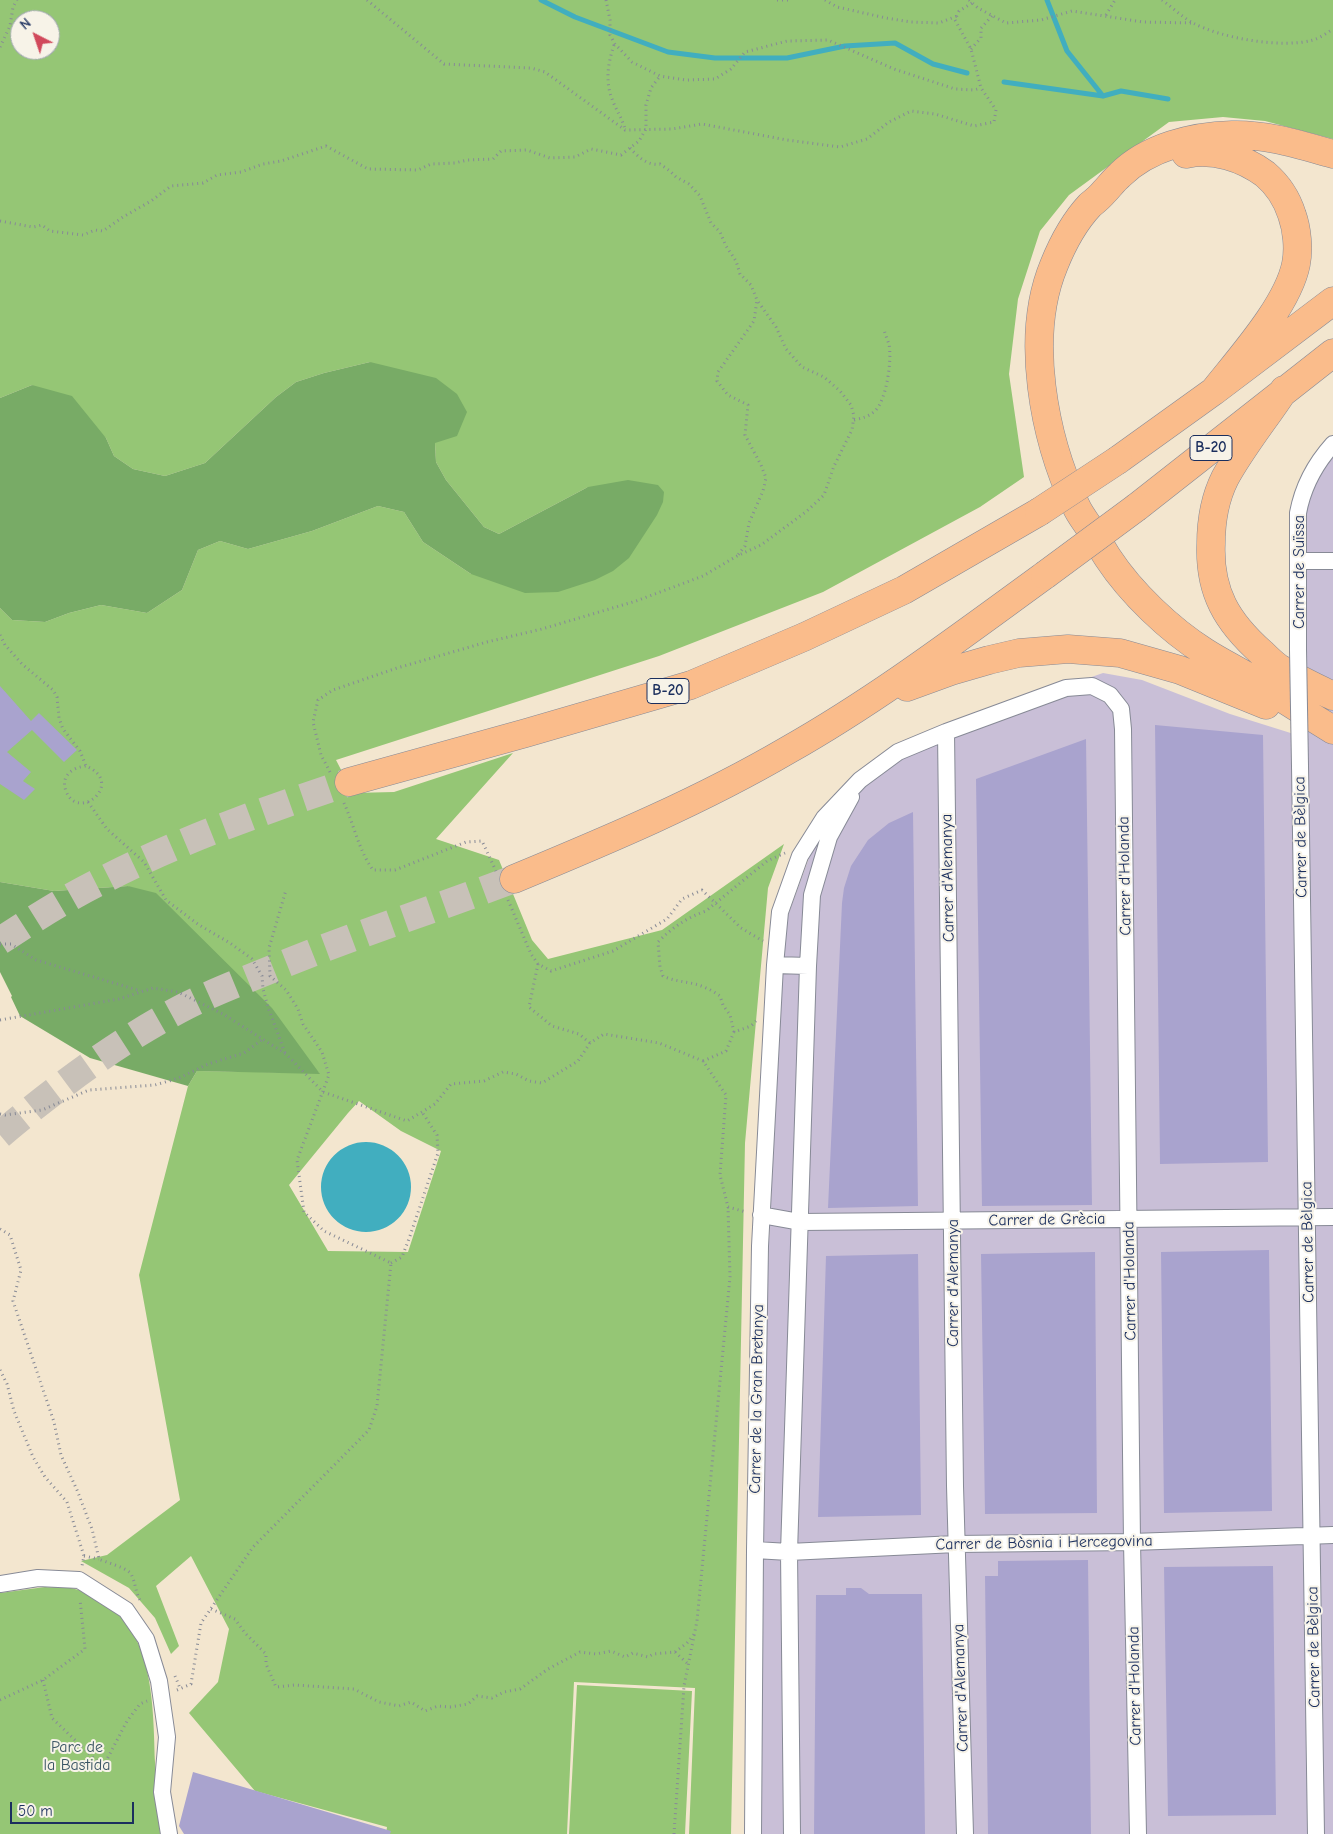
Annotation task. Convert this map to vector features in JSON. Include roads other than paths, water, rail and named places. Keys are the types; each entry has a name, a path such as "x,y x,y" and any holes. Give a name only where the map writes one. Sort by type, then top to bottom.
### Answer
{"highway":[{"path":"1333,154 1287,140 1232,135 1178,143 1158,150 1140,160 1120,174 1103,194 1088,207 1068,237 1054,265 1042,306 1040,322 1040,364 1051,441 1077,508 1109,560 1147,604 1176,631 1205,652 1333,730"},
{"path":"1103,194 1149,167 1177,156 1200,152 1233,157 1254,167 1276,184 1286,200 1294,222 1297,242 1296,262 1291,280 1274,312 1214,391"},
{"name":"B-20","path":"341,786 691,684 804,637 904,590 1039,512 1118,460 1214,391 1333,301"},
{"name":"B-20","path":"506,883 609,840 706,795 789,750 868,702 1137,507 1333,353"},
{"path":"1284,390 1235,462 1217,498 1211,518 1210,554 1212,577 1230,621 1248,641 1278,667 1333,696"},
{"path":"868,702 951,671 989,660 1019,653 1068,649 1120,653 1180,670 1252,697 1291,717 1333,734"},
{"path":"1251,679 1333,705"}],"street":[{"name":"Carrer de Suïssa","path":"1298,650 1298,513 1301,496 1316,466 1333,444"},
{"path":"1299,561 1333,560"},
{"name":"Carrer de Bèlgica","path":"1298,650 1313,1535 1316,1834"},
{"name":"Carrer de la Gran Bretanya","path":"754,1834 755,1550 761,1215 775,965 780,912 800,856 824,818 860,780 898,752 946,732 1066,688 1092,686 1110,695 1121,709 1123,729"},
{"name":"Carrer d'Holanda","path":"1123,729 1132,1542 1138,1834"},
{"name":"Carrer d'Alemanya","path":"946,732 956,1544 965,1834"},
{"name":"Carrer de la Gran Bretanya","path":"792,1834 788,1552 812,894 829,837 860,780"},
{"path":"775,965 808,966"},
{"name":"Carrer de Grècia","path":"761,1215 800,1222 1333,1217"},
{"name":"Carrer de Bòsnia i Hercegovina","path":"755,1550 788,1552 956,1544 1132,1542 1333,1535"},
{"path":"0,1584 38,1578 78,1580 126,1610 146,1640 159,1680 167,1737 162,1792 169,1834"}],"water":[{"path":"357,1142 375,1142 391,1149 404,1162 411,1178 411,1196 404,1212 391,1225 375,1232 357,1232 341,1225 328,1212 321,1196 321,1178 328,1162 341,1149"}],"waterway":[{"path":"541,0 575,17 668,52 715,58 787,58 845,46 895,43 933,64 967,73"},
{"path":"1047,0 1067,51 1103,96"},
{"path":"1004,82 1103,96 1121,91 1168,99"}],"tunnel":[{"path":"0,941 64,901 134,864 225,826 349,782"},
{"path":"0,1135 44,1099 113,1049 186,1006 222,989 313,953 514,879"}],"park label":[{"name":"Parc de la Bastida","path":"77,1756"}]}
